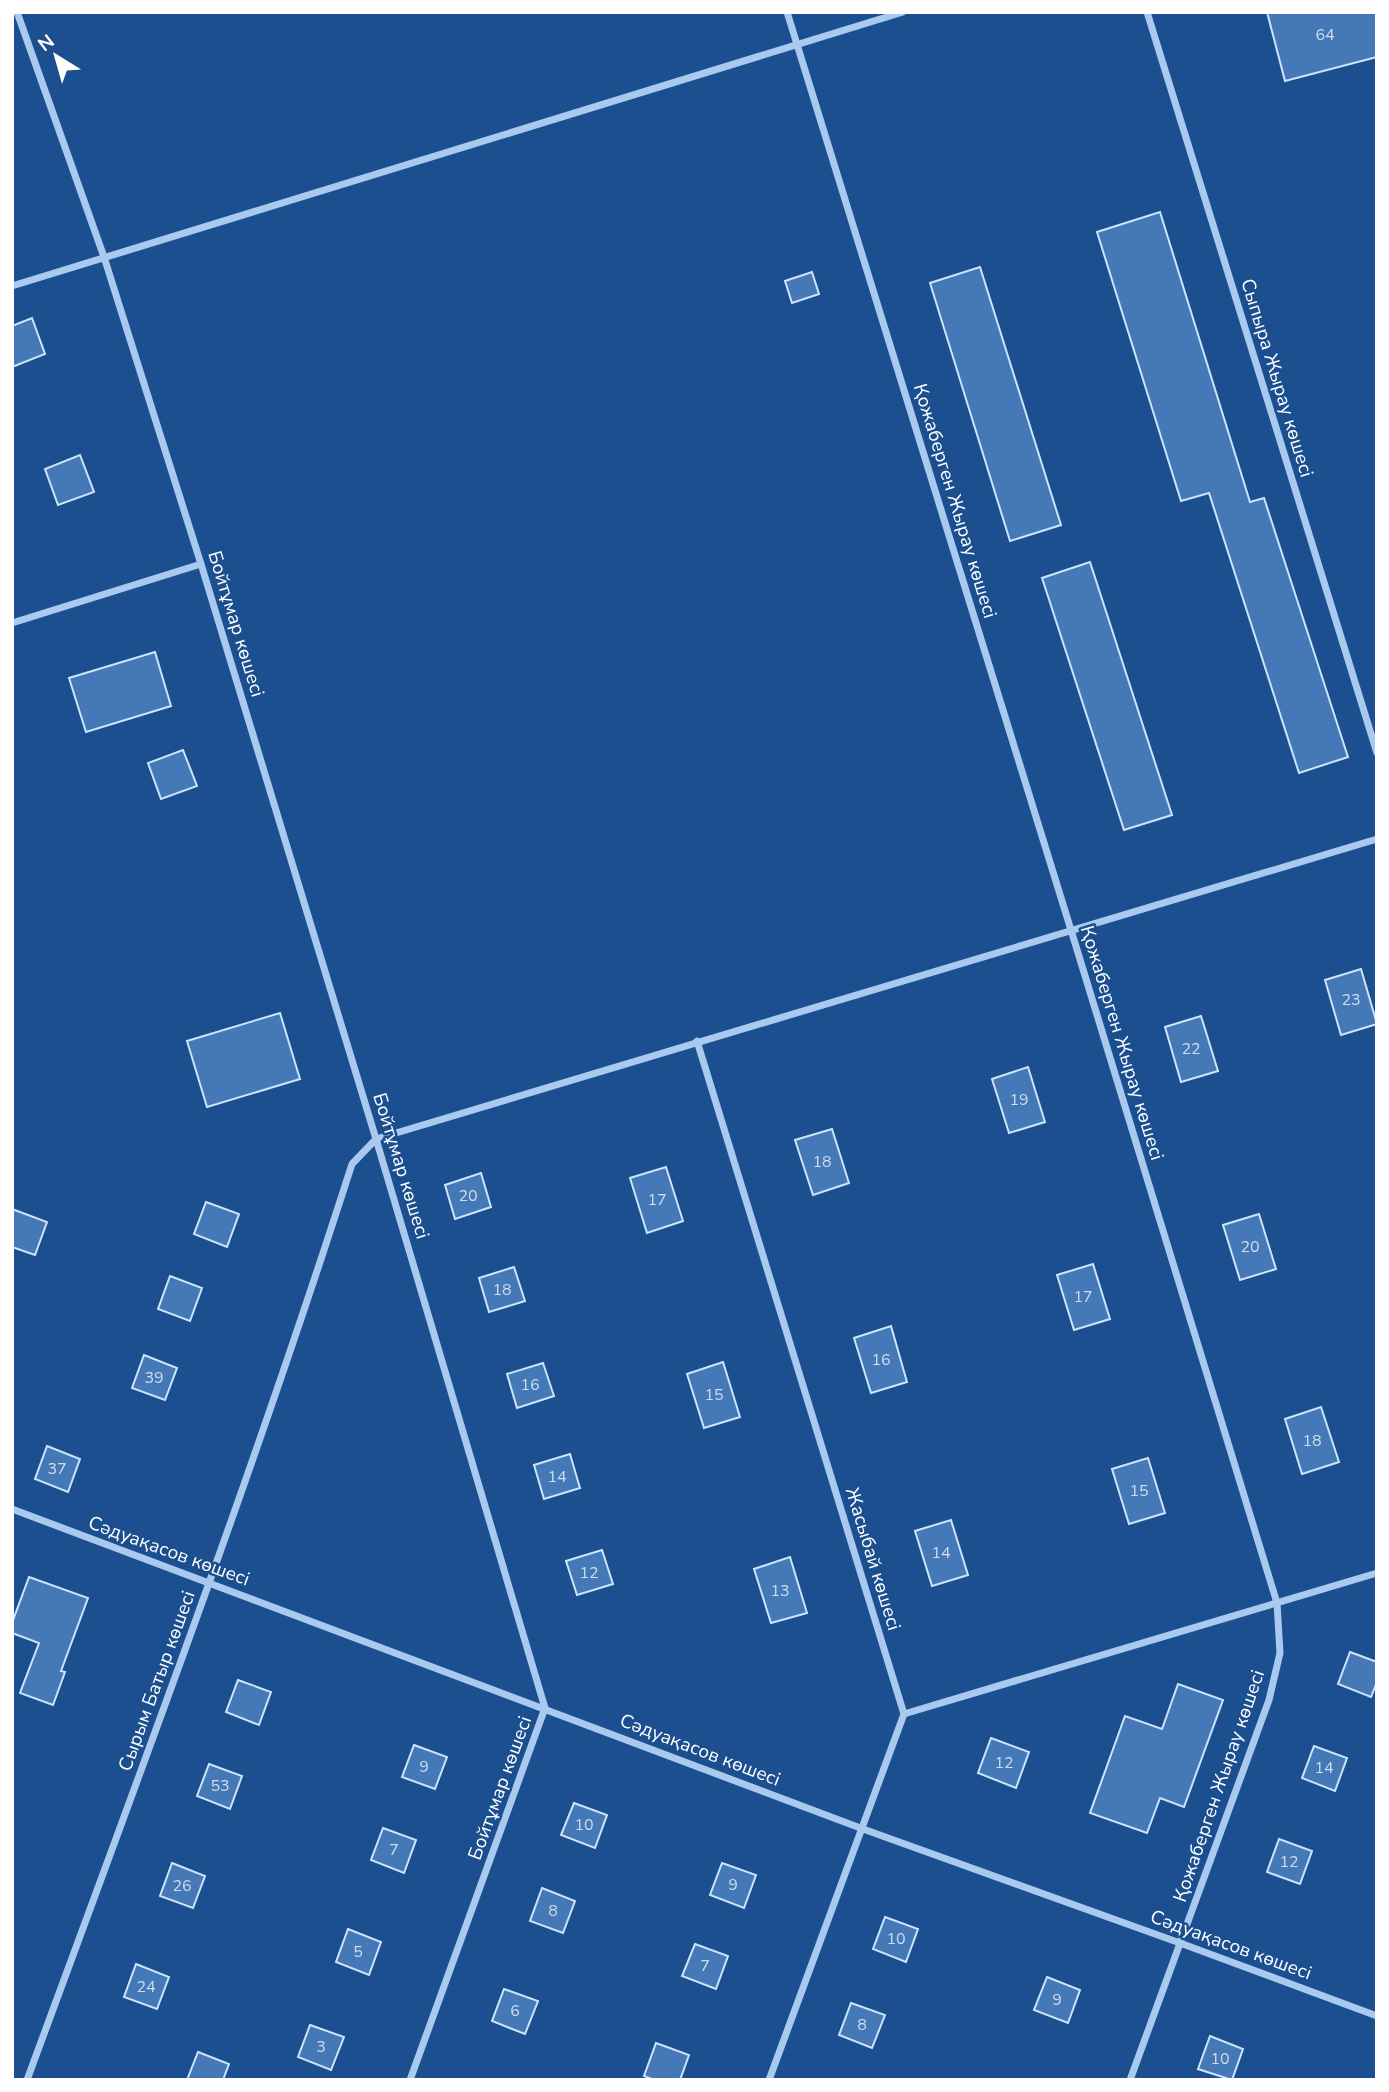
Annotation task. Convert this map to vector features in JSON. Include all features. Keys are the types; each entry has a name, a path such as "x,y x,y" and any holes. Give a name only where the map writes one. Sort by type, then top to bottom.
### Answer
{"street":[{"name":"Бойтұмар көшесі","path":"17,12 104,257 201,564 545,1708 410,2080"},
{"name":"Қожаберген Жырау көшесі","path":"787,12 1276,1603 1280,1653 1269,1700 1130,2080"},
{"path":"12,286 903,12"},
{"name":"Сыпыра Жырау көшесі","path":"1147,12 1377,753"},
{"path":"12,622 201,564"},
{"path":"376,1139 1377,839"},
{"name":"Жасыбай көшесі","path":"696,1041 904,1714"},
{"name":"Сырым Батыр көшесі","path":"27,2080 210,1583 298,1331 352,1164 376,1139"},
{"name":"Сәдуақасов көшесі","path":"12,1509 863,1829 1377,2017"},
{"path":"769,2080 904,1714 1377,1573"}],"building":[{"path":"1267,12 1377,12 1377,57 1285,81"},
{"path":"1160,212 1250,502 1264,498 1348,757 1299,773 1209,493 1181,501 1097,232"},
{"path":"980,267 1061,525 1010,541 930,283"},
{"path":"812,272 819,294 792,303 785,281"},
{"path":"32,318 45,354 12,367 12,326"},
{"path":"80,455 94,492 58,505 45,469"},
{"path":"1090,562 1172,815 1124,830 1042,578"},
{"path":"155,652 171,706 86,732 69,678"},
{"path":"183,750 197,786 161,799 148,763"},
{"path":"1361,969 1377,1024 1341,1035 1325,980"},
{"path":"280,1013 300,1079 207,1107 187,1041"},
{"path":"1201,1016 1218,1071 1181,1082 1165,1027"},
{"path":"1028,1067 1045,1122 1009,1133 992,1079"},
{"path":"832,1129 849,1183 813,1195 795,1140"},
{"path":"666,1167 683,1221 647,1233 630,1178"},
{"path":"481,1173 491,1207 455,1219 445,1185"},
{"path":"206,1202 239,1214 227,1247 194,1234"},
{"path":"12,1209 47,1222 35,1255 12,1247"},
{"path":"1259,1214 1276,1269 1240,1280 1223,1225"},
{"path":"1093,1264 1110,1319 1074,1330 1057,1275"},
{"path":"514,1267 525,1301 489,1312 479,1278"},
{"path":"170,1276 202,1288 190,1321 158,1309"},
{"path":"891,1326 907,1382 871,1393 854,1338"},
{"path":"144,1355 177,1368 165,1400 132,1388"},
{"path":"723,1362 740,1417 704,1428 687,1374"},
{"path":"543,1363 554,1396 517,1408 507,1374"},
{"path":"1321,1407 1339,1462 1302,1474 1285,1419"},
{"path":"47,1446 80,1459 68,1492 35,1479"},
{"path":"570,1454 580,1488 544,1499 534,1465"},
{"path":"1148,1458 1165,1513 1129,1524 1112,1469"},
{"path":"951,1520 968,1575 932,1586 915,1531"},
{"path":"602,1550 613,1584 577,1595 566,1561"},
{"path":"790,1557 807,1613 771,1623 754,1569"},
{"path":"29,1577 88,1598 61,1671 65,1672 53,1705 20,1693 39,1643 12,1633 12,1623"},
{"path":"1350,1652 1377,1662 1377,1682 1371,1697 1338,1684"},
{"path":"238,1680 271,1692 259,1725 226,1712"},
{"path":"1178,1684 1223,1700 1184,1807 1160,1798 1147,1833 1090,1813 1125,1716 1162,1729"},
{"path":"991,1738 1029,1752 1016,1788 978,1773"},
{"path":"414,1745 447,1757 435,1789 402,1777"},
{"path":"1314,1746 1347,1758 1335,1791 1302,1778"},
{"path":"209,1764 242,1776 230,1809 197,1796"},
{"path":"574,1803 607,1815 595,1848 561,1835"},
{"path":"383,1828 416,1840 404,1873 371,1860"},
{"path":"1279,1839 1312,1851 1300,1884 1267,1872"},
{"path":"172,1863 205,1876 193,1908 160,1896"},
{"path":"722,1863 756,1875 744,1908 710,1895"},
{"path":"542,1888 575,1901 563,1933 530,1921"},
{"path":"885,1917 918,1929 906,1962 873,1949"},
{"path":"348,1929 381,1942 369,1975 336,1962"},
{"path":"695,1944 728,1956 716,1989 682,1976"},
{"path":"136,1964 169,1977 157,2009 124,1997"},
{"path":"1047,1977 1080,1990 1068,2023 1034,2010"},
{"path":"504,1989 538,2001 525,2034 492,2021"},
{"path":"851,2003 885,2015 872,2048 839,2035"},
{"path":"310,2025 344,2037 331,2070 298,2057"},
{"path":"1210,2036 1243,2049 1232,2080 1198,2069"},
{"path":"656,2043 689,2055 680,2080 654,2080 644,2076"},
{"path":"198,2052 229,2064 223,2080 187,2080"}]}
